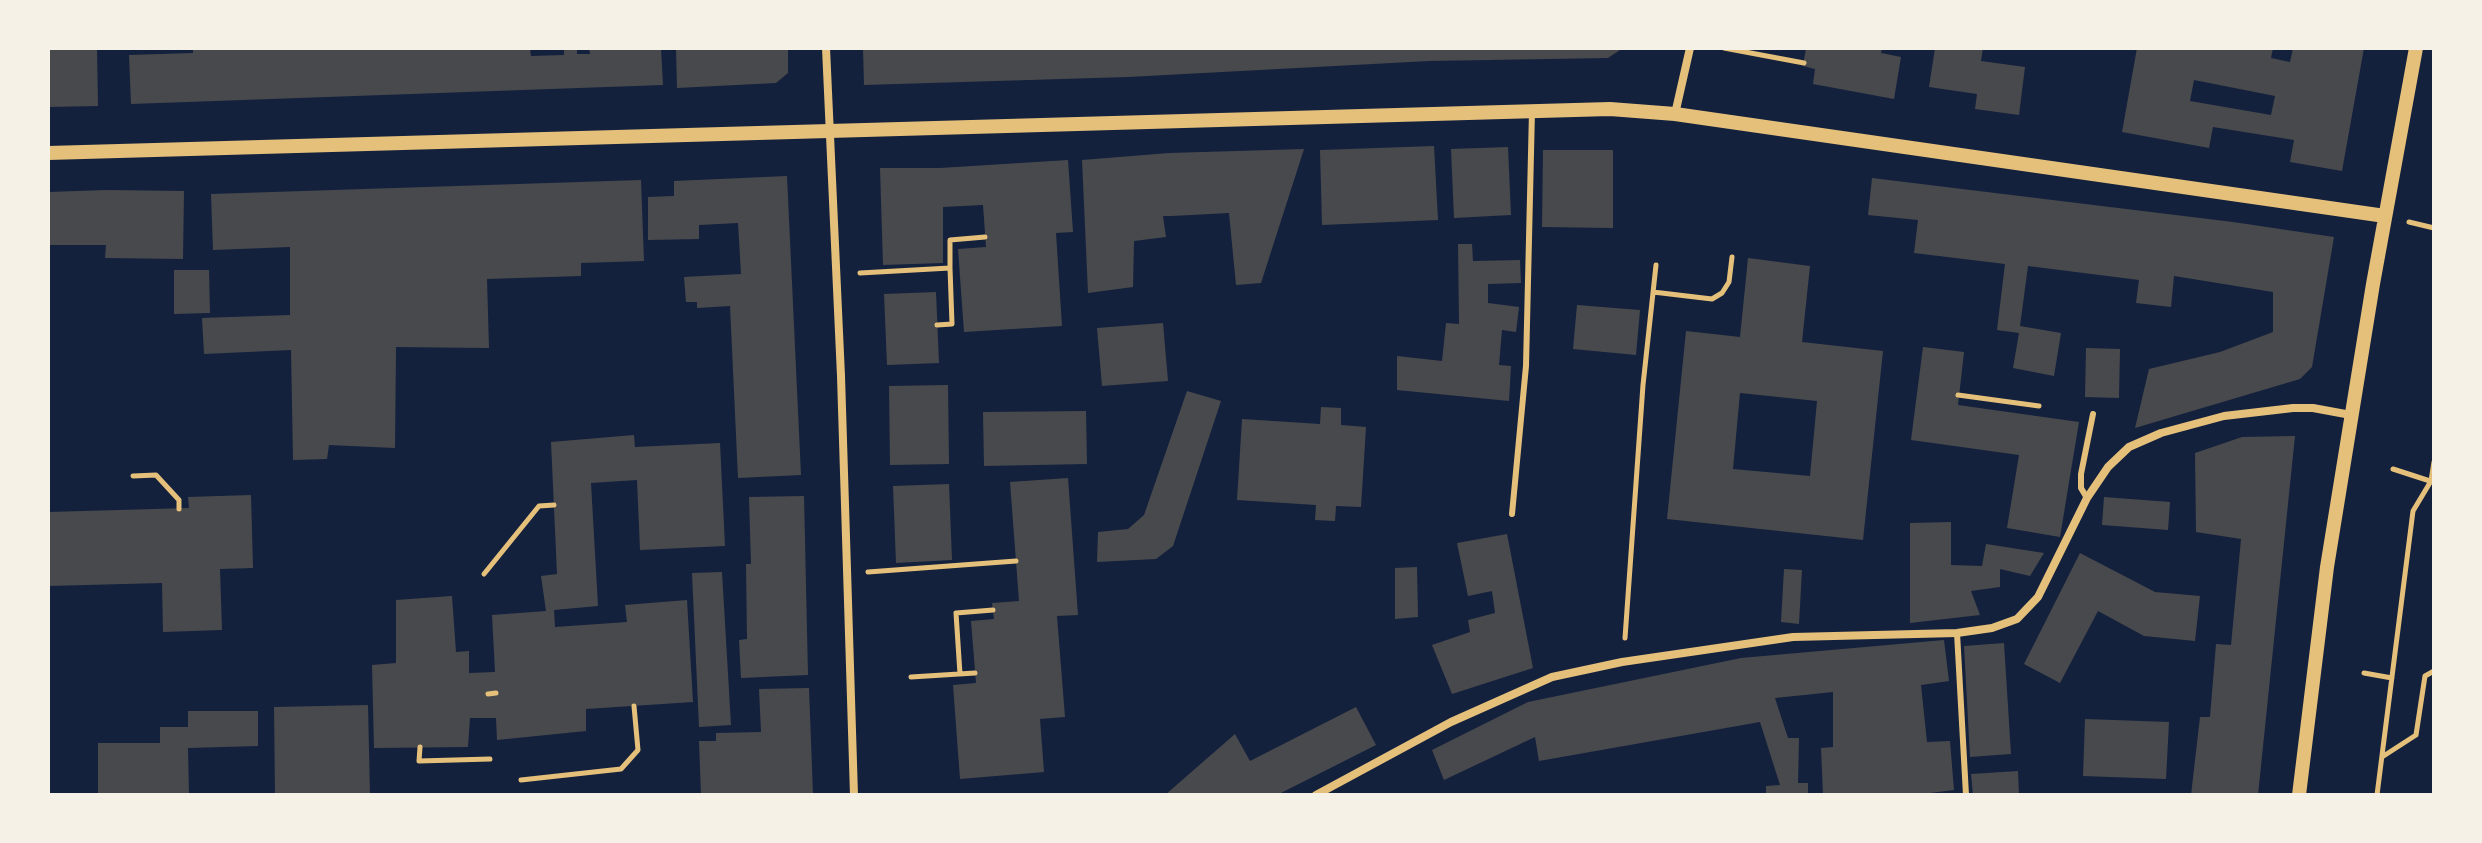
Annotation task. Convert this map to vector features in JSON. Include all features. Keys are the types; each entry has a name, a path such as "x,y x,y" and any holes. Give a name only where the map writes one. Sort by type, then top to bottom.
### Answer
{"street":[{"path":"826,48 841,376 854,795"},
{"path":"1675,114 1690,48"},
{"path":"2299,795 2322,595 2416,48"},
{"path":"48,153 1610,109 1675,114 2385,216"},
{"path":"1316,795 1451,722 1552,677 1622,662 1793,637 1957,633 1992,628 2017,619 2029,609 2046,582 2087,498 2108,467 2129,447 2161,433 2224,416 2293,408 2351,415"}],"lane":[{"path":"1512,514 1526,366 1532,111"},
{"path":"2087,498 2081,488 2081,474 2093,414"},
{"path":"1957,633 1966,795"}],"path":[{"path":"1724,48 1804,63"},
{"path":"937,325 952,324 950,240 985,237"},
{"path":"1653,292 1712,299 1722,293 1729,282 1732,257"},
{"path":"1622,662 1643,385 1656,265"},
{"path":"835,274 950,268"},
{"path":"1958,395 2039,406"},
{"path":"2377,795 2413,511 2431,481 2434,462"},
{"path":"2393,469 2431,481"},
{"path":"133,476 156,475 179,500 179,509"},
{"path":"484,574 539,506 554,505"},
{"path":"847,573 1016,561"},
{"path":"960,674 956,613 993,610"},
{"path":"2381,757 2416,735 2425,676 2434,671"},
{"path":"911,677 975,673"},
{"path":"2364,673 2392,678"},
{"path":"521,780 621,769 638,750 634,706"},
{"path":"420,747 419,761 490,759"}],"building":[{"path":"48,48 97,48 98,106 48,107"},
{"path":"193,48 530,48 531,56 564,55 564,48 577,48 577,54 590,54 589,48 661,48 663,85 131,104 129,55 193,53"},
{"path":"676,48 788,48 788,73 776,83 677,88"},
{"path":"863,48 1623,48 1608,58 1429,61 1128,77 864,85"},
{"path":"1806,48 1882,48 1881,53 1901,57 1894,99 1813,84 1815,69 1803,66"},
{"path":"1935,48 1983,48 1981,61 2025,67 2019,115 1975,109 1977,94 1929,87"},
{"path":"2137,48 2273,48 2271,58 2290,62 2293,48 2364,48 2342,171 2290,162 2294,140 2213,127 2209,148 2122,132","holes":["2194,80 2275,96 2271,115 2190,101"]},
{"path":"1434,146 1438,220 1322,225 1320,150"},
{"path":"1508,147 1511,215 1454,218 1451,149"},
{"path":"1304,149 1261,283 1236,285 1229,213 1163,216 1166,237 1134,241 1133,287 1088,293 1082,160 1169,153"},
{"path":"1543,150 1613,150 1613,228 1542,227"},
{"path":"1068,160 1073,232 1056,233 1062,326 964,332 958,249 986,247 983,205 943,207 943,263 883,265 880,168 940,168"},
{"path":"787,176 801,475 738,478 730,306 697,308 697,302 686,302 684,277 741,274 738,223 699,225 699,239 648,240 648,197 674,196 674,181"},
{"path":"1872,178 2334,237 2312,367 2300,379 2135,428 2149,369 2220,352 2273,332 2273,292 2174,276 2171,307 2136,303 2139,280 2028,266 2020,326 2061,333 2054,376 2013,368 2019,333 1997,330 2005,264 1914,253 1918,220 1868,215"},
{"path":"641,180 644,261 581,263 581,276 487,279 489,348 396,347 395,448 329,445 327,459 293,460 291,350 204,354 202,318 290,315 290,247 213,250 211,194"},
{"path":"184,191 183,259 105,258 106,245 48,245 48,192"},
{"path":"1458,244 1472,244 1473,261 1520,260 1521,283 1488,284 1488,303 1519,307 1516,332 1502,330 1499,365 1511,366 1509,401 1397,390 1397,356 1442,361 1446,323 1459,324"},
{"path":"1748,258 1810,266 1802,342 1883,351 1863,540 1667,519 1686,331 1740,337","holes":["1740,393 1817,401 1810,476 1733,469"]},
{"path":"174,270 209,270 210,313 174,314"},
{"path":"936,292 939,363 887,365 884,294"},
{"path":"1577,305 1640,310 1636,355 1573,349"},
{"path":"1163,323 1168,381 1102,386 1097,328"},
{"path":"1923,347 1964,352 1958,405 2079,422 2060,537 2007,528 2019,455 1911,440"},
{"path":"2086,348 2120,349 2119,398 2085,397"},
{"path":"948,385 949,464 890,465 889,386"},
{"path":"1187,391 1221,401 1173,546 1156,559 1097,562 1098,532 1128,529 1144,515"},
{"path":"1321,407 1341,408 1341,425 1366,427 1361,507 1336,506 1335,521 1315,520 1316,505 1237,500 1242,419 1320,424"},
{"path":"1086,411 1087,464 984,466 983,412"},
{"path":"634,435 635,447 720,443 725,546 640,550 637,480 591,483 598,606 554,610 555,627 627,622 625,605 687,600 693,702 586,709 586,731 497,740 496,718 470,718 468,747 374,748 372,665 396,663 396,600 452,596 456,652 469,651 469,673 495,672 492,615 546,611 541,576 557,574 551,442"},
{"path":"2295,436 2258,795 2191,795 2200,717 2210,717 2216,644 2231,645 2241,539 2196,532 2195,453 2242,437"},
{"path":"1068,478 1078,615 1057,616 1065,717 1040,719 1044,772 960,779 953,685 976,683 971,621 994,619 992,603 1019,601 1010,482"},
{"path":"949,484 952,560 896,563 893,486"},
{"path":"251,495 253,568 220,569 222,630 163,632 162,583 48,586 48,512 189,508 188,497"},
{"path":"804,496 808,675 741,678 739,640 747,639 746,564 751,564 749,497"},
{"path":"2104,497 2170,502 2168,530 2102,525"},
{"path":"1951,522 1951,565 1982,566 1986,544 2044,553 2030,576 2000,569 2000,587 1971,591 1980,615 1910,623 1910,523"},
{"path":"1507,534 1533,668 1452,694 1432,645 1470,632 1468,620 1495,613 1492,591 1468,596 1457,543"},
{"path":"2080,553 2155,592 2200,596 2195,641 2144,636 2098,611 2060,683 2024,664"},
{"path":"1417,567 1418,617 1395,619 1395,568"},
{"path":"1784,569 1802,570 1799,624 1781,622"},
{"path":"722,572 731,725 699,727 692,573"},
{"path":"1944,640 1949,681 1921,685 1927,742 1950,741 1954,790 1914,795 1823,795 1821,748 1833,747 1833,692 1775,698 1788,738 1799,738 1798,783 1808,783 1808,795 1766,795 1766,786 1780,785 1760,722 1539,761 1535,737 1444,780 1432,750 1528,702 1741,658"},
{"path":"2004,643 2011,754 1970,757 1964,646"},
{"path":"809,688 813,795 701,795 699,741 716,741 716,733 761,732 759,689"},
{"path":"368,705 370,794 275,795 274,707"},
{"path":"1356,707 1376,745 1277,795 1165,795 1235,734 1250,761"},
{"path":"188,711 258,711 258,746 188,748 189,795 98,795 98,743 160,743 160,727 188,727"},
{"path":"2085,719 2169,722 2166,779 2083,776"},
{"path":"2018,771 2019,795 1973,795 1971,774"}]}
